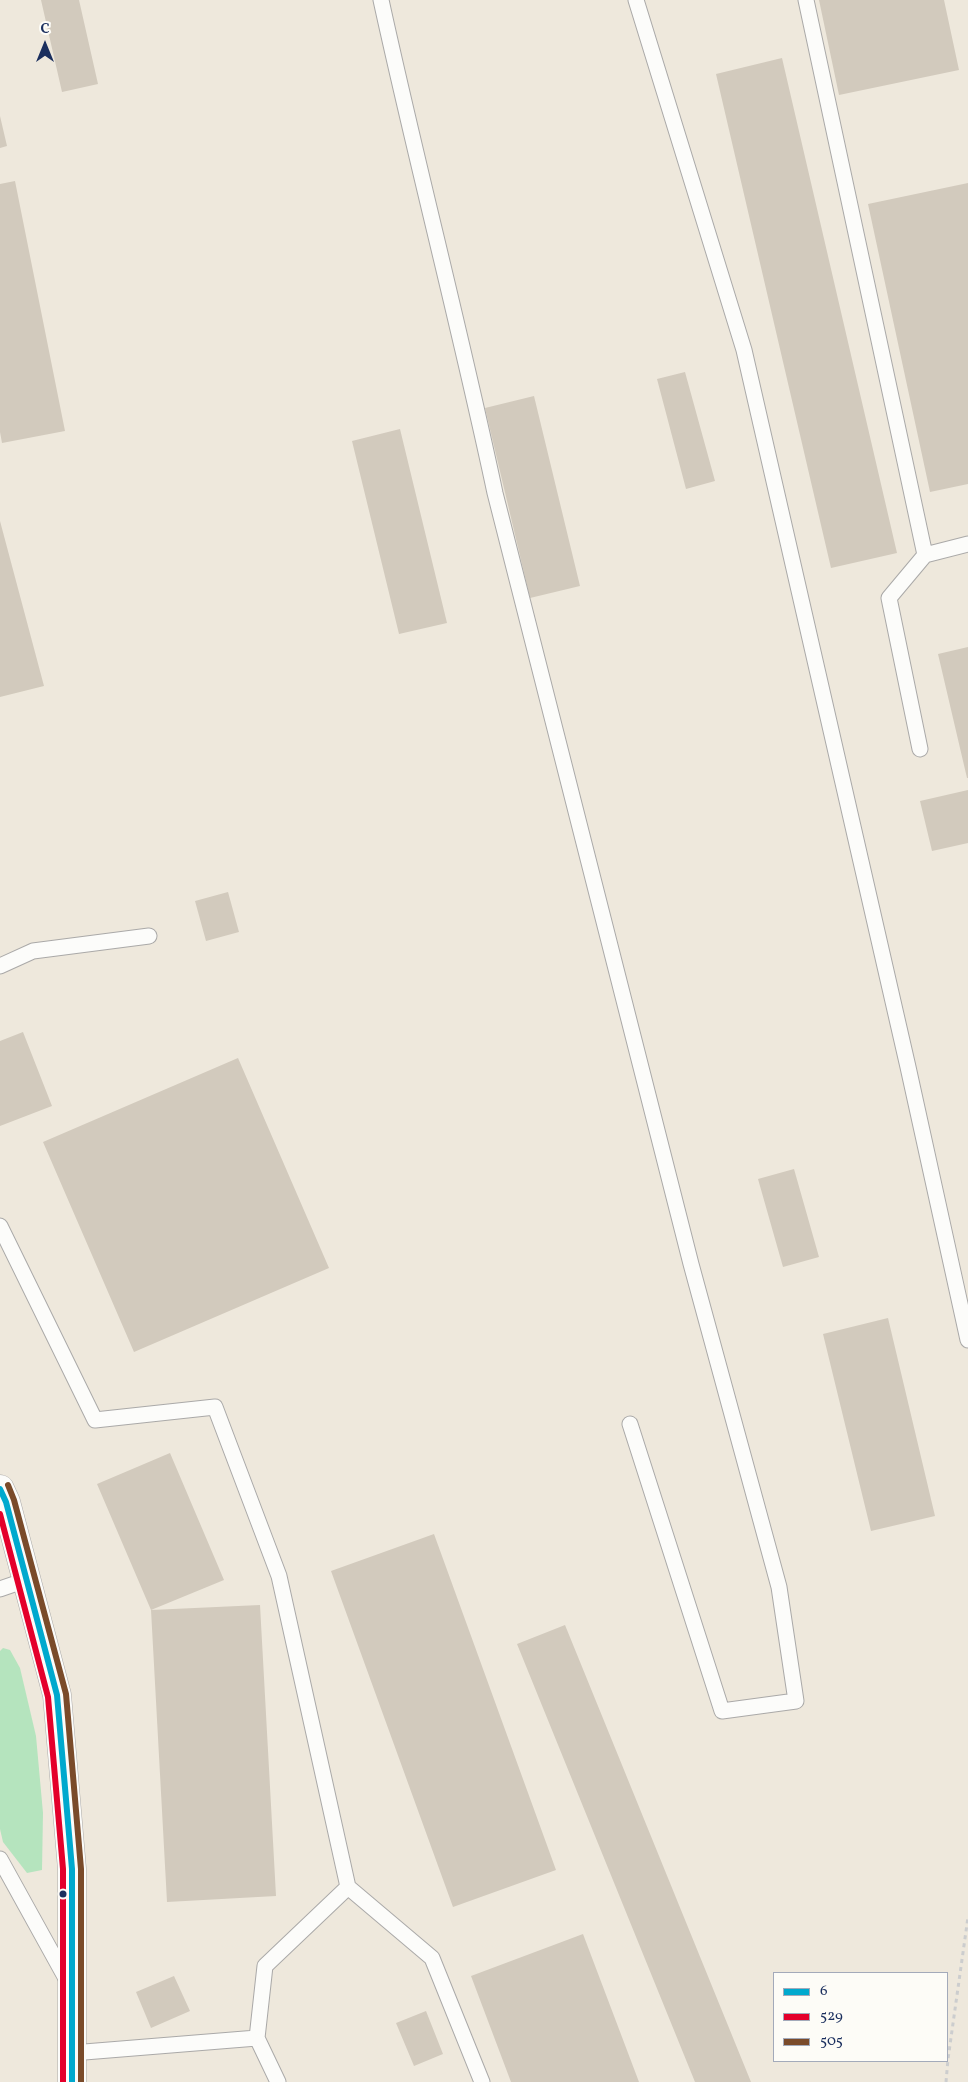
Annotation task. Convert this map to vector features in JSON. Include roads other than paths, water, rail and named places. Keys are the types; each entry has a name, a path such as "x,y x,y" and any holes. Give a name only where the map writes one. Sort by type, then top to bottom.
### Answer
{"main road":[{"path":"0,1490 6,1502 58,1695 72,1869 72,2082"}],"lane":[{"path":"381,0 413,146 472,383 497,503 691,1264 779,1587 796,1701 722,1711 630,1424"},
{"path":"636,0 744,350 908,1067 968,1340"},
{"path":"806,0 925,555"},
{"path":"920,749 889,598 925,555 968,544"},
{"path":"0,966 33,951 149,936"},
{"path":"0,1226 95,1420 215,1407 278,1576 348,1887 432,1958 482,2082"},
{"path":"0,1589 26,1580"},
{"path":"0,1859 72,1988"},
{"path":"278,2082 257,2038 266,1966 348,1887"},
{"path":"72,2053 257,2038"}]}
